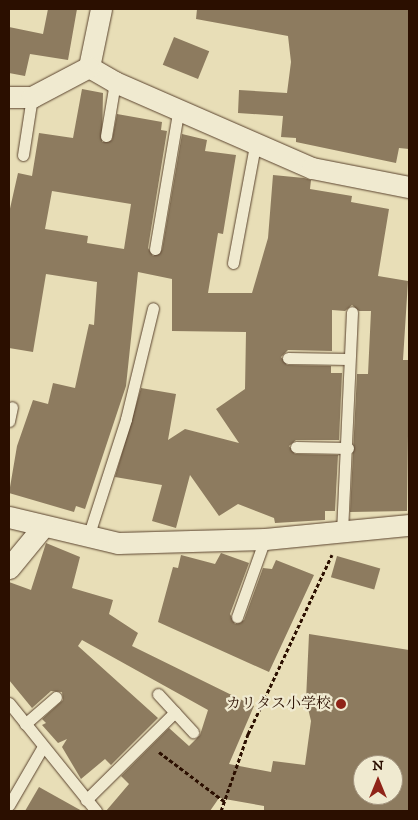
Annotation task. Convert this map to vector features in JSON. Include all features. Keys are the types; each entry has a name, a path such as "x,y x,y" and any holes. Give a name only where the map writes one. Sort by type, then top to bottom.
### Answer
{"street":[{"path":"89,67 101,9"},
{"path":"89,67 178,113 312,168 409,187"},
{"path":"9,97 32,96 89,67"},
{"path":"9,518 42,528 118,543 265,539 409,525"},
{"path":"9,568 42,528"}],"lane":[{"path":"106,136 115,82"},
{"path":"23,155 32,96"},
{"path":"155,249 178,113"},
{"path":"233,263 255,145"},
{"path":"88,537 126,419 154,308"},
{"path":"342,532 348,448 349,359 352,312"},
{"path":"288,358 349,359"},
{"path":"9,421 12,407"},
{"path":"296,447 348,448"},
{"path":"237,617 265,539"},
{"path":"158,694 193,732"},
{"path":"25,724 56,698"},
{"path":"9,703 42,748 96,811"},
{"path":"86,800 175,712"},
{"path":"9,805 42,748"}],"path":[{"path":"221,811 248,734 342,532"},
{"path":"146,740 193,782 225,802"}],"building":[{"path":"48,9 77,9 68,60 30,54 25,76 9,73 9,27 43,34"},
{"path":"197,9 409,9 409,149 399,148 396,163 296,142 296,138 281,137 283,116 238,113 239,90 287,93 291,62 288,36 196,19"},
{"path":"174,37 209,51 198,79 163,65"},
{"path":"82,89 103,93 102,142 112,140 117,114 162,122 161,130 167,131 148,248 153,256 162,250 182,134 207,140 205,151 236,155 223,234 218,233 208,293 252,293 268,238 273,175 311,180 310,189 352,196 351,202 389,209 378,276 408,281 403,360 409,360 407,511 350,512 357,374 368,374 371,311 359,311 352,305 345,311 332,310 332,351 288,350 281,357 287,365 331,366 331,373 342,373 339,440 296,440 289,446 295,454 338,455 335,511 325,511 325,520 275,523 274,518 238,504 219,516 190,475 176,528 152,521 162,485 115,477 141,388 176,394 168,440 185,429 239,443 216,409 245,389 246,332 172,331 172,279 138,272 126,386 85,509 76,506 74,512 9,493 17,446 33,400 48,404 53,383 75,388 89,324 94,325 97,282 46,274 33,352 9,348 9,213 18,173 32,176 39,133 73,138","holes":["52,191 131,204 124,249 87,243 88,236 45,229"]},
{"path":"46,543 80,557 72,588 113,600 109,614 138,633 132,646 254,706 229,764 271,772 273,761 305,765 311,721 306,700 309,634 409,650 409,811 264,811 264,806 219,798 210,811 106,811 129,784 121,776 169,728 189,746 200,735 208,710 82,640 78,646 158,718 111,765 105,759 81,779 62,747 67,739 58,743 42,725 46,723 42,719 63,700 62,692 51,691 32,708 9,680 9,582 31,590"},
{"path":"221,553 249,563 230,614 235,624 244,620 263,568 272,569 276,560 314,575 269,672 158,622 173,567 178,568 181,555 215,564"},
{"path":"337,556 380,568 374,590 331,577"},
{"path":"39,787 82,811 25,811"}],"place":[{"name":"カリタス小学校","path":"341,704"}]}
